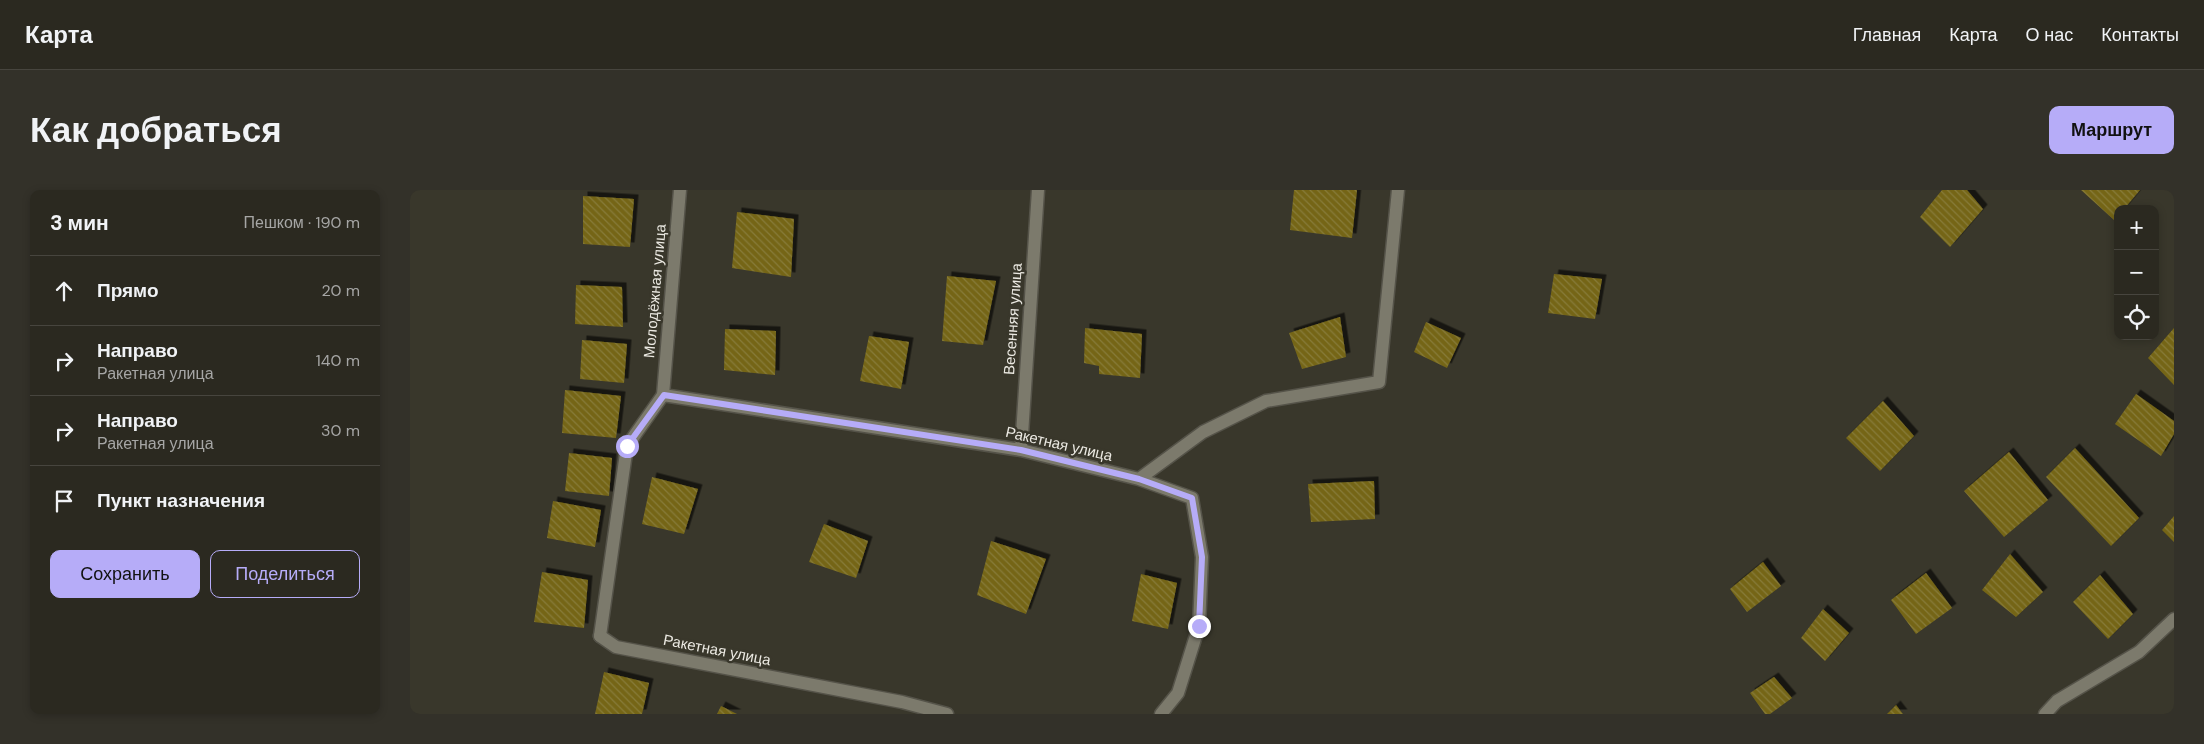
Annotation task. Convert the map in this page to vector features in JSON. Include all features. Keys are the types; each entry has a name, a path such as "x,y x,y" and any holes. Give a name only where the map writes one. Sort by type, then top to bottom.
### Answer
{"street":[{"name":"Молодёжная улица","path":"664,395 680,190"},
{"name":"Весенняя улица","path":"1021,450 1038,190"},
{"path":"1139,479 1203,432 1266,402 1379,382 1398,190"},
{"name":"Ракетная улица","path":"947,714 902,702 616,647 600,636 627,446 664,395 1021,450 1139,479 1192,498 1202,557 1199,626 1178,693 1161,714"},
{"path":"2045,714 2057,701 2139,652 2174,619"}],"building":[{"path":"1294,190 1357,190 1352,238 1290,230"},
{"path":"1942,190 1967,190 1983,209 1950,247 1920,217"},
{"path":"2081,190 2140,190 2127,205 2114,205 2114,220"},
{"path":"583,196 634,199 630,247 583,244"},
{"path":"737,212 794,219 791,277 732,268"},
{"path":"1554,274 1602,279 1595,319 1548,313"},
{"path":"947,276 996,281 983,345 942,341"},
{"path":"576,285 622,287 623,327 575,324"},
{"path":"1340,317 1346,357 1302,369 1289,333"},
{"path":"1426,322 1461,338 1447,368 1414,352"},
{"path":"1085,328 1142,334 1140,378 1099,374 1099,366 1084,363"},
{"path":"2174,328 2174,385 2148,358"},
{"path":"725,329 776,331 775,375 724,370"},
{"path":"869,336 909,342 901,389 860,381"},
{"path":"582,340 627,344 624,383 580,379"},
{"path":"565,390 621,396 616,438 562,433"},
{"path":"2136,394 2174,421 2174,434 2161,456 2115,424"},
{"path":"1883,401 1914,436 1880,471 1846,438"},
{"path":"2075,448 2139,518 2111,546 2046,477"},
{"path":"2009,452 2048,500 2004,537 1964,491"},
{"path":"569,453 612,458 609,496 565,491"},
{"path":"652,477 698,489 684,534 642,524"},
{"path":"1374,481 1375,519 1311,522 1308,484"},
{"path":"553,501 601,510 595,547 547,538"},
{"path":"2174,516 2174,542 2162,530"},
{"path":"824,524 868,541 856,578 809,562"},
{"path":"991,541 1046,559 1026,614 977,595"},
{"path":"2010,554 2043,592 2016,617 1982,590"},
{"path":"1763,562 1781,586 1747,612 1730,589"},
{"path":"542,572 588,580 584,628 534,622"},
{"path":"1926,573 1952,608 1916,634 1891,600"},
{"path":"1141,574 1177,583 1168,629 1132,621"},
{"path":"2100,575 2133,614 2108,639 2073,602"},
{"path":"1823,609 1849,633 1825,661 1801,638"},
{"path":"604,672 649,683 642,714 595,714"},
{"path":"1774,677 1792,698 1770,714 1765,714 1750,693"},
{"path":"1896,705 1903,714 1887,714"},
{"path":"721,706 737,714 717,714"}],"route":[{"path":"627,446 664,395 1021,450 1139,479 1192,498 1202,557 1199,626"}]}
